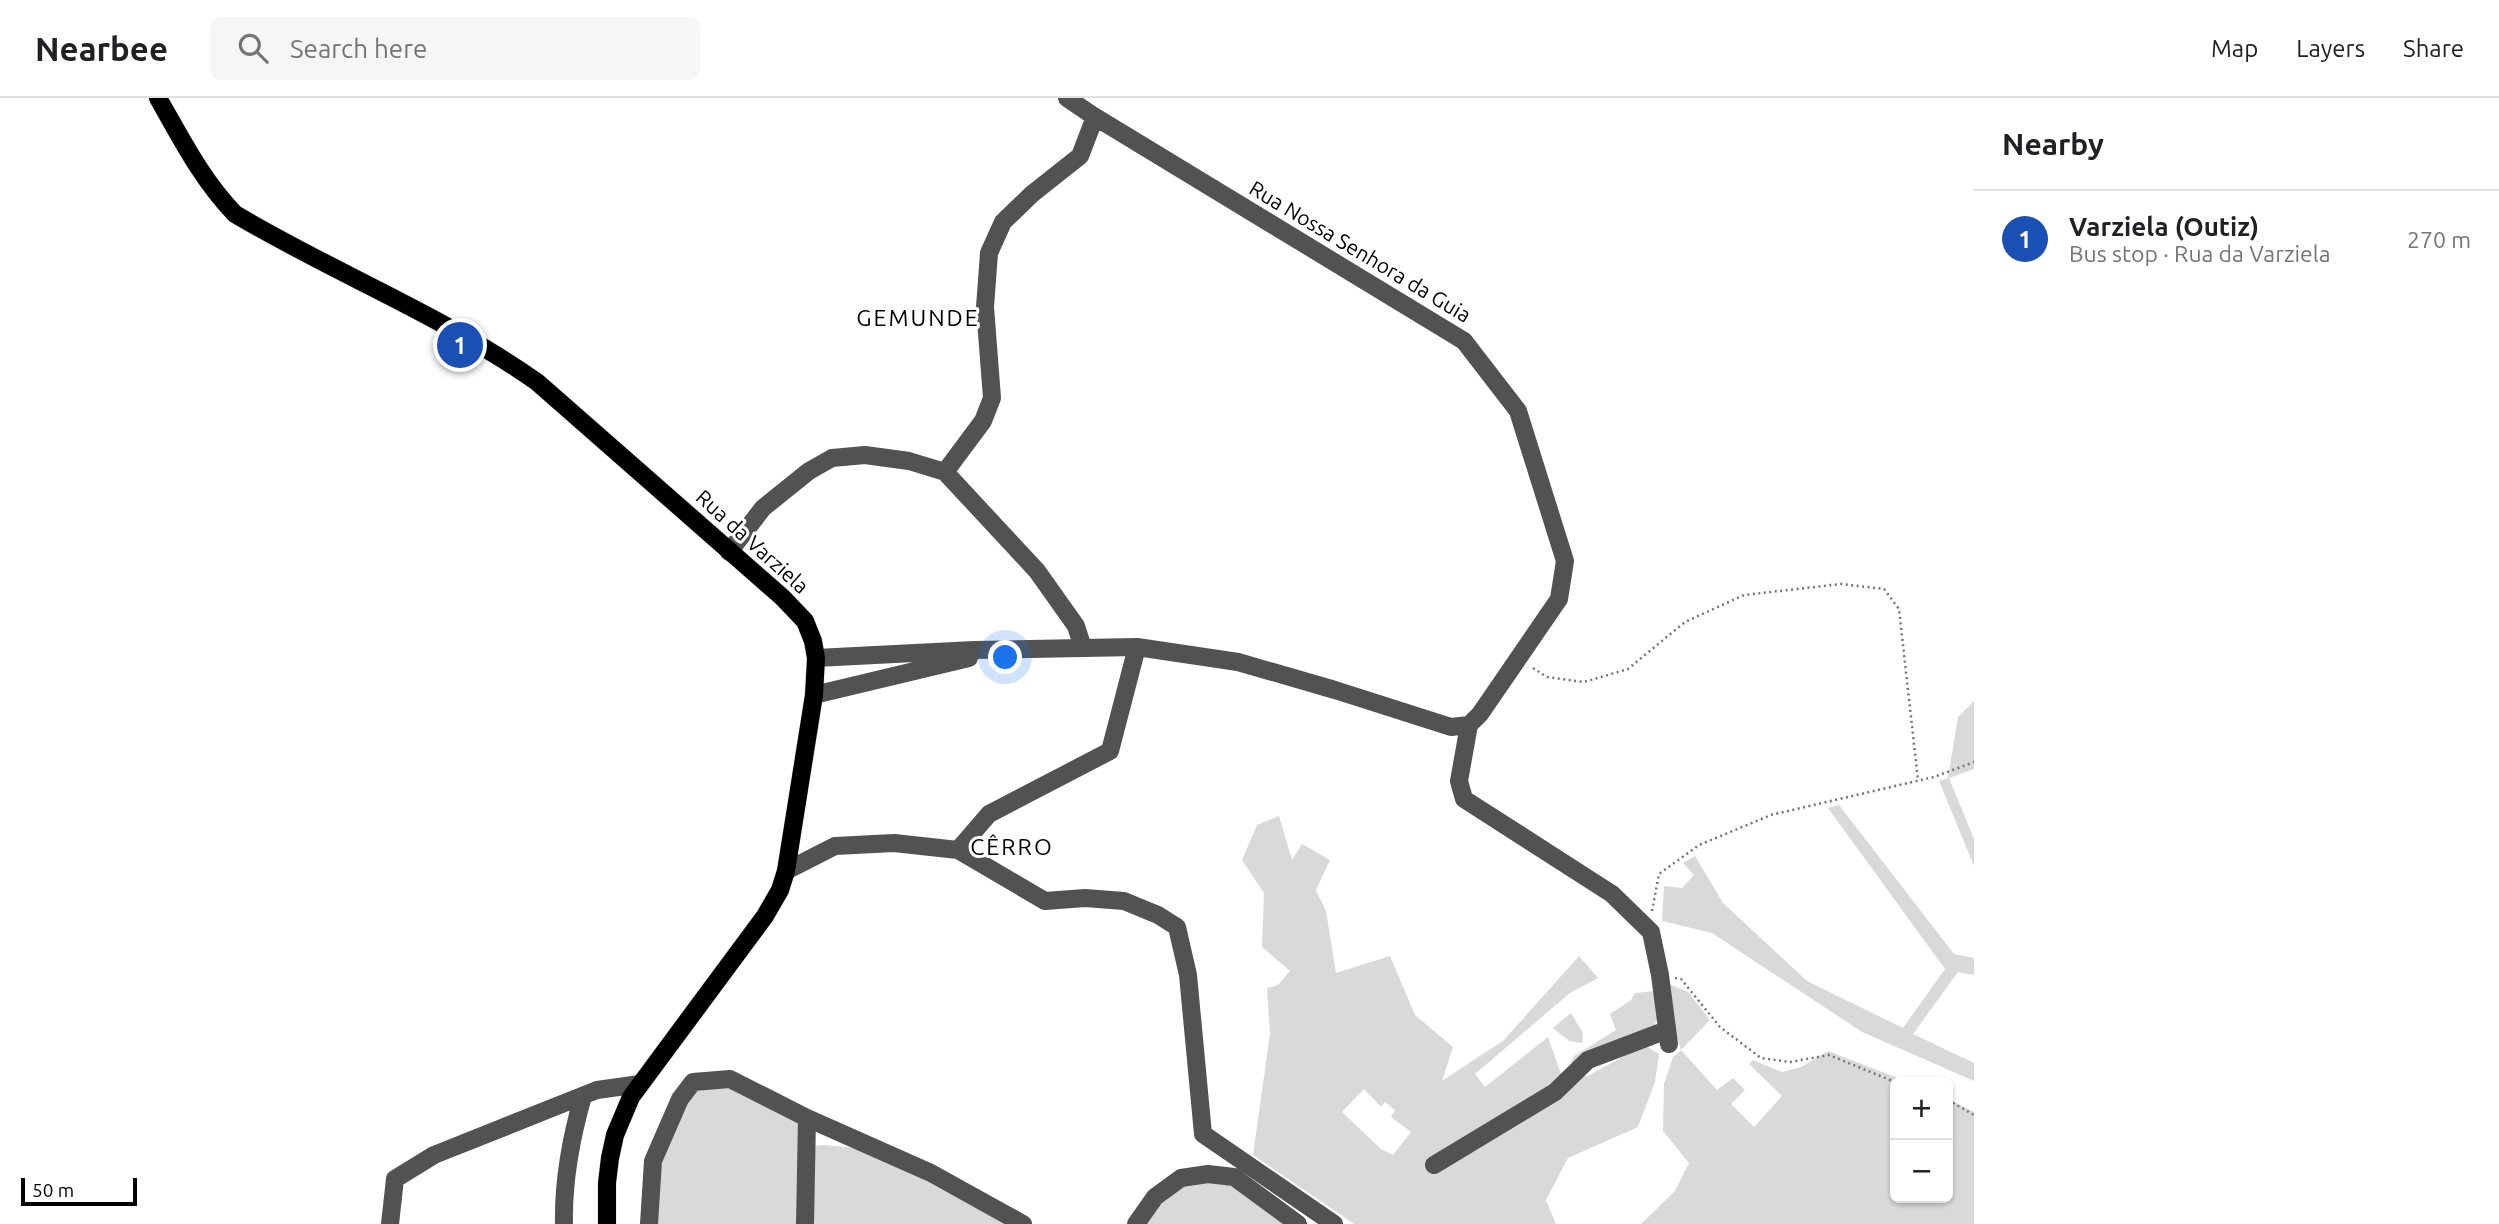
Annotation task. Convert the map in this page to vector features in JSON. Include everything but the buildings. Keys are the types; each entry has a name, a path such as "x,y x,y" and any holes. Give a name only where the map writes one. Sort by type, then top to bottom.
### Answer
{"main road":[{"name":"Rua da Varziela","path":"158,98 199,169 217,195 235,214 451,327 537,382 782,597 805,621 813,641 817,658 814,695 786,871 780,890 765,916 631,1097 615,1135 607,1183 607,1224"}],"street":[{"name":"Rua Nossa Senhora da Guia","path":"1067,98 1464,341 1518,411 1564,561 1559,599 1480,714 1469,725"},
{"path":"945,472 984,421 992,398 985,307 989,253 1003,222 1032,194 1080,156 1095,117"},
{"path":"729,552 763,508 809,471 832,458 865,455 909,461 945,472 1037,570 1076,626 1083,648"},
{"path":"958,850 989,814 1110,751 1137,647"},
{"path":"817,658 975,650 1137,647 1238,662 1451,727 1469,725 1459,781 1464,799 1612,894 1651,932 1668,1037 1588,1060 1555,1091 1434,1166"},
{"path":"814,695 970,658 975,650"},
{"path":"786,871 835,846 894,843 958,850 1045,901 1085,898 1124,901 1158,915 1177,927 1188,975 1203,1134 1334,1224"},
{"path":"649,1224 653,1161 680,1099 693,1082 730,1079 807,1118 931,1173 1023,1224"},
{"path":"390,1224 395,1179 434,1155 597,1090 640,1084"},
{"path":"564,1224 563,1192 583,1096"},
{"path":"805,1224 807,1118"},
{"path":"1136,1224 1155,1197 1181,1178 1208,1174 1234,1177 1298,1224"}],"path":[{"path":"1518,659 1547,677 1584,682 1628,669 1685,622 1744,595 1841,584 1884,589 1899,609 1918,780"},
{"path":"1651,932 1652,903 1659,874 1699,845 1771,815 1918,780 1974,762"},
{"path":"1660,975 1681,979 1720,1027 1761,1058 1790,1062 1829,1055 1890,1080"},
{"path":"1953,1103 1974,1115"}],"shaded area":[{"path":"1974,701 1974,769 1949,778 1974,839 1974,866 1939,781 1948,778 1958,717"},
{"path":"1839,805 1954,954 1974,958 1974,975 1958,972 1913,1034 1974,1063 1974,1081 1862,1032 1712,933 1662,921 1664,886 1682,888 1694,875 1683,863 1695,856 1723,903 1807,981 1903,1028 1945,969 1828,808"},
{"path":"1279,816 1292,860 1302,844 1330,860 1316,890 1326,911 1336,973 1390,956 1415,1015 1453,1047 1442,1081 1504,1040 1579,956 1598,978 1570,993 1475,1074 1485,1087 1548,1037 1562,1077 1588,1076 1644,1045 1659,1054 1655,1082 1638,1127 1568,1158 1546,1200 1556,1224 1354,1224 1253,1155 1270,1034 1267,988 1278,985 1290,971 1262,947 1264,893 1242,860 1257,825","holes":["1364,1089 1381,1107 1385,1102 1395,1110 1391,1117 1411,1132 1393,1155 1381,1149 1342,1112"]},
{"path":"1669,984 1688,992 1710,1020 1681,1050 1675,1030"},
{"path":"1654,991 1660,1012 1651,1034 1618,1043 1570,1064 1574,1056 1616,1030 1610,1014 1631,1000 1635,993"},
{"path":"1571,1013 1583,1033 1582,1043 1569,1041 1553,1028"},
{"path":"1681,1050 1717,1090 1733,1078 1745,1090 1731,1104 1754,1127 1782,1096 1749,1064 1753,1060 1782,1072 1801,1067 1828,1051 1895,1077 1890,1077 1890,1203 1953,1203 1953,1102 1974,1112 1974,1224 1641,1224 1675,1191 1689,1163 1663,1131 1664,1084 1673,1057"},
{"path":"723,1083 801,1120 803,1224 650,1224 654,1181 694,1087"},
{"path":"825,1145 884,1154 1018,1224 807,1224 810,1146"},
{"path":"1210,1181 1235,1184 1293,1224 1140,1224 1151,1208 1185,1183"}],"place":[{"name":"Varziela (Outiz)","path":"460,345"}],"district":[{"name":"GEMUNDE","path":"918,318"},
{"name":"CÊRRO","path":"1012,847"}]}
